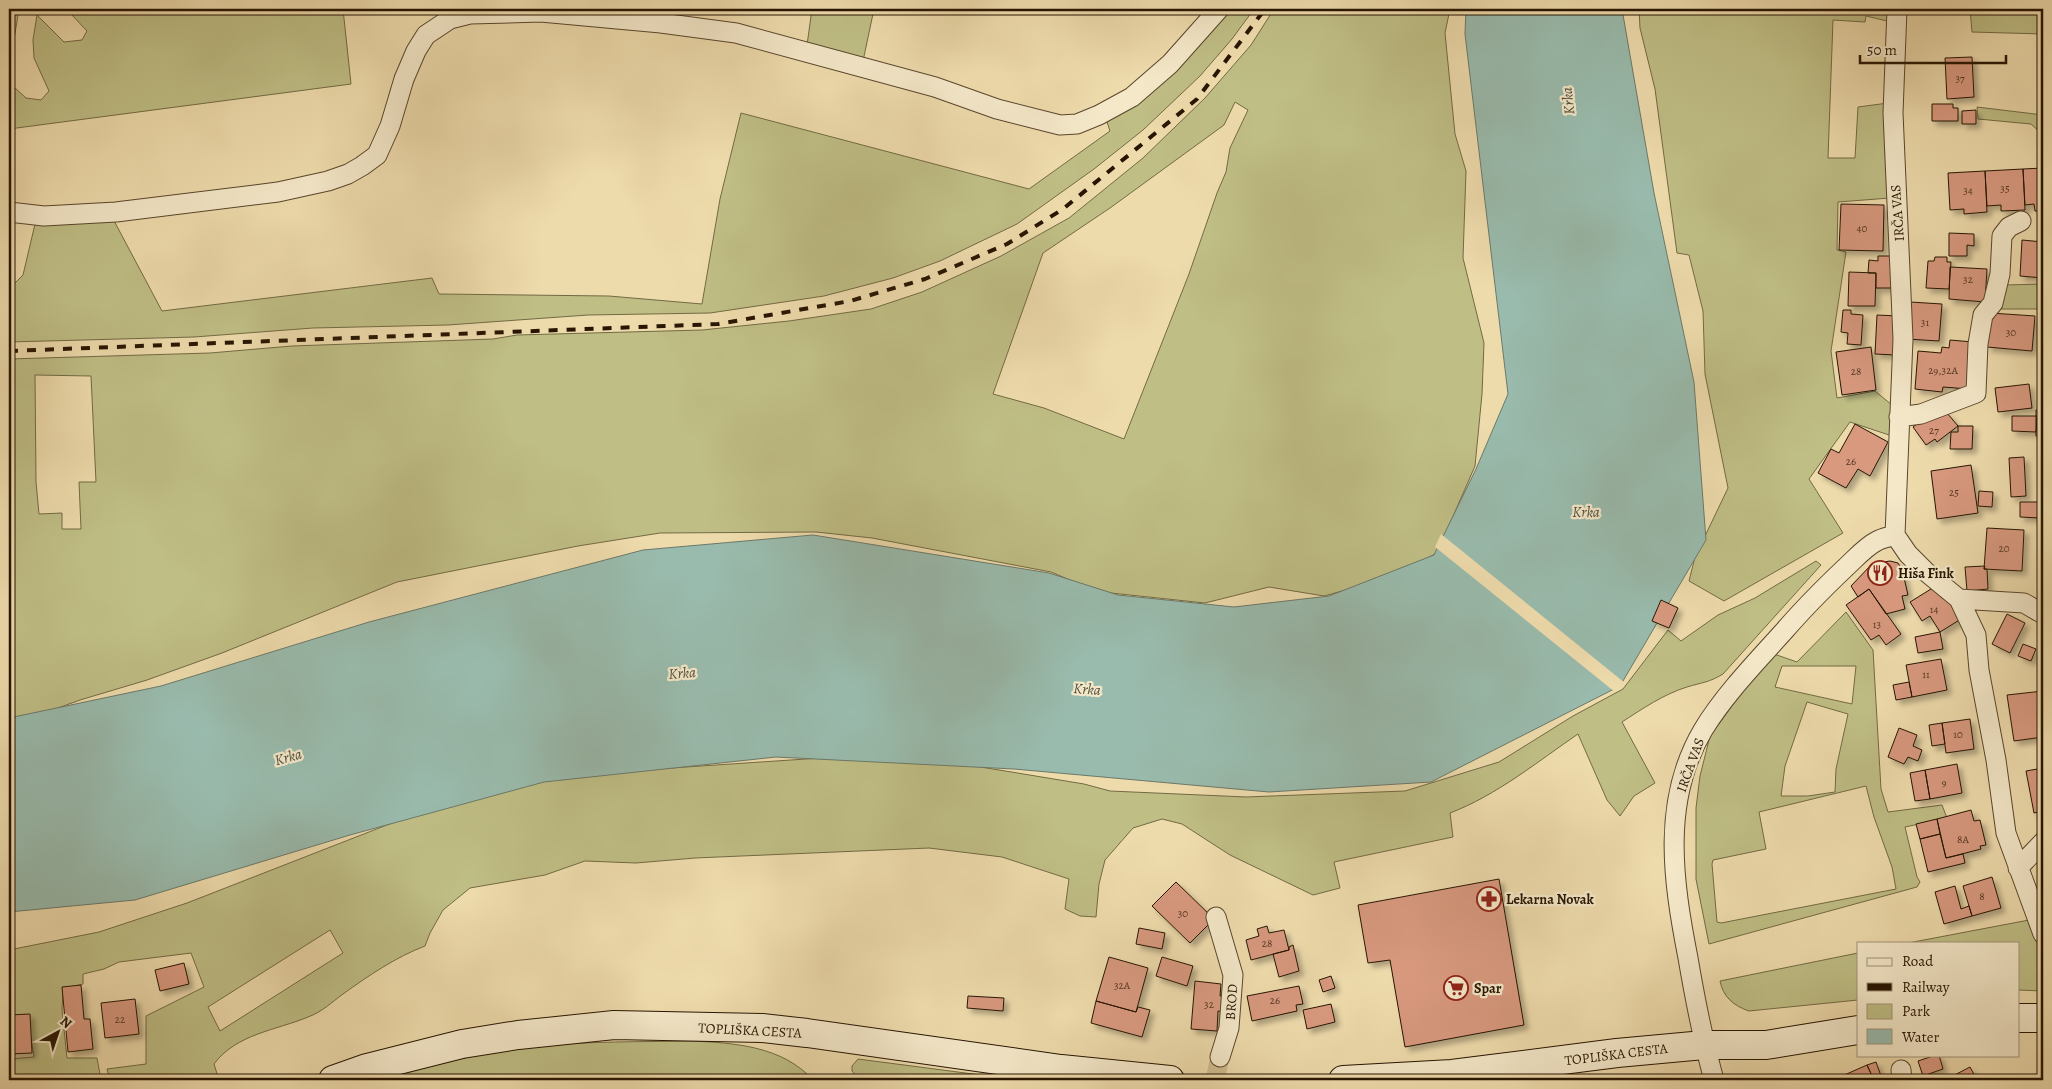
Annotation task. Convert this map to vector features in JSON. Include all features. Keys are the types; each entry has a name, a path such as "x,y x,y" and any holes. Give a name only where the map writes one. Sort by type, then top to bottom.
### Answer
{"main road":[{"path":"2020,1018 2043,1018"},
{"name":"TOPLIŠKA CESTA","path":"333,1080 367,1068 462,1044 518,1035 614,1026 762,1028 1061,1069 1170,1080"},
{"name":"TOPLIŠKA CESTA","path":"1343,1080 1452,1074 1617,1053 1704,1045 1766,1045 1857,1030"}],"street":[{"path":"9,212 44,216 116,212 278,192 328,181 348,174 362,166 376,154 390,126 404,79 416,51 426,35 450,20 470,14 540,12 661,23 736,33 935,87 997,109 1060,124 1077,124 1099,116 1132,97 1170,64 1219,9"},
{"name":"IRČA VAS","path":"1714,1080 1704,1045 1674,880 1676,809 1692,752 1704,729 1736,686 1810,601 1857,556 1876,541 1895,534 1902,339 1893,113 1897,9"},
{"path":"1899,417 1921,414 1976,393 1978,344 1983,315 1993,303 2000,274 2002,236 2009,226 2021,221"},
{"path":"1895,534 1908,554 1959,599 1976,635 1979,670 1996,760 2006,833 2043,934"},
{"path":"1959,599 2024,604 2043,614"},
{"path":"2018,868 2043,842"},
{"name":"BROD","path":"1216,917 1233,975 1229,1028 1220,1057"}],"green space":[{"path":"9,9 19,9 9,70"},
{"path":"70,9 343,9 351,84 9,129 14,87 26,98 41,100 49,91 34,58 33,40 37,15 64,42 82,40 87,31 70,13"},
{"path":"812,9 874,9 863,61 807,45"},
{"path":"1226,9 1254,9 1232,39 1200,76 1143,130 1094,169 1017,224 940,261 893,278 824,296 710,313 588,315 448,325 313,328 194,337 9,342 9,282 15,283 23,275 35,224 112,217 162,311 432,278 439,294 609,296 702,304 720,199 741,113 1029,189 1110,131 1107,122 1140,97"},
{"path":"1274,9 1450,9 1445,33 1455,134 1466,171 1463,258 1484,343 1482,394 1475,466 1437,553 1389,578 1324,596 1269,587 1205,603 1111,593 1077,583 1051,572 872,538 816,532 660,533 578,546 397,582 222,653 147,680 80,700 14,724 9,724 9,359 210,353 292,346 493,339 517,335 702,330 789,321 871,309 922,292 1001,256 1069,218 1143,158 1205,98 1251,45","holes":["1235,102 1248,110 1230,148 1226,172 1189,274 1124,439 1044,408 993,394 1043,253 1110,208 1224,125","35,375 91,376 96,482 79,482 81,529 62,529 62,513 39,514 36,482"]},
{"path":"1639,9 1891,9 1891,22 1866,16 1865,22 1833,20 1828,158 1855,158 1858,107 1888,103 1890,198 1838,202 1837,250 1846,252 1831,351 1837,398 1875,391 1892,405 1892,436 1850,422 1809,479 1843,533 1724,601 1689,581 1695,557 1728,488 1705,374 1703,311 1689,255 1677,253 1655,89 1640,28"},
{"path":"1970,9 2043,9 2043,34 1972,32"},
{"path":"1977,107 2043,115 2043,135 2031,124 1978,119"},
{"path":"2043,284 2043,309 2001,309 2005,285"},
{"path":"1816,561 1821,565 1723,674 1653,702 1622,722 1655,783 1634,796 1620,816 1607,800 1578,734 1532,767 1484,797 1450,813 1453,837 1334,862 1340,888 1313,895 1230,855 1182,824 1162,819 1133,828 1105,860 1099,884 1096,917 1080,916 1065,909 1069,879 1002,857 929,848 695,858 636,863 585,861 545,875 470,888 443,910 425,946 382,967 313,1015 245,1039 234,1046 214,1064 219,1080 110,1080 107,1069 146,1064 146,1016 204,987 191,953 119,962 104,969 83,974 83,984 63,989 62,1010 67,1058 97,1058 101,1080 9,1080 9,1059 34,1057 28,1020 9,1020 9,950 99,932 187,903 415,814 512,784 596,773 896,753 1084,784 1110,791 1246,797 1405,791 1499,762 1573,716 1623,689 1668,630 1681,641 1718,615 1755,598","holes":["330,930 343,953 220,1031 208,1007"]},
{"path":"1846,612 1873,650 1881,789 1888,812 1942,805 1947,818 1905,827 1917,877 1920,882 1917,887 1709,944 1696,879 1696,808 1700,776 1710,736 1753,677 1774,654 1797,662","holes":["1782,666 1856,666 1852,704 1775,687","1807,702 1848,714 1836,769 1835,792 1808,796 1781,796 1785,766","1866,786 1874,817 1892,867 1896,889 1721,923 1717,922 1713,860 1766,849 1759,812"]},
{"path":"2029,920 2043,951 2043,991 2020,990 2020,942 1913,942"},
{"path":"1857,953 1857,1000 1749,1011 1730,1000 1721,987 1720,981"},
{"path":"692,1041 725,1043 757,1048 787,1060 813,1080 380,1080 459,1059 520,1048 578,1043"},
{"path":"858,1059 1019,1080 900,1080 890,1078 889,1080 860,1080 852,1071 852,1066"}],"water":[{"name":"Krka","path":"1466,9 1622,9 1654,193 1694,382 1706,540 1620,686 1431,782 1269,792 1014,769 776,757 544,782 350,835 135,900 9,912 9,718 161,686 369,622 643,550 813,535 1049,573 1118,595 1234,607 1329,596 1434,555 1476,469 1508,394 1465,34"}],"pier":[{"path":"1441,534 1625,683 1622,688 1615,692 1435,547"}],"building":[{"path":"1972,57 1974,97 1947,99 1945,58"},
{"path":"1932,104 1953,104 1953,108 1958,108 1958,121 1932,121"},
{"path":"1976,110 1976,124 1962,124 1962,111"},
{"path":"2043,168 2043,211 2035,211 2034,204 2025,205 2023,169"},
{"path":"2023,169 2025,210 2001,211 2001,205 1987,206 1985,171"},
{"path":"1985,171 1987,212 1964,214 1964,209 1950,210 1948,173"},
{"path":"1841,204 1884,205 1883,251 1839,250"},
{"path":"1949,233 1974,234 1974,246 1967,245 1967,256 1949,256"},
{"path":"2022,240 2043,242 2043,278 2020,276"},
{"path":"1878,256 1898,256 1897,288 1876,288 1876,273 1868,273 1869,260 1878,261"},
{"path":"1935,257 1947,257 1947,262 1951,262 1949,289 1926,288 1928,261 1934,261"},
{"path":"1950,267 1987,269 1985,302 1949,299"},
{"path":"1849,272 1876,273 1875,306 1848,306"},
{"path":"1910,302 1942,304 1939,341 1907,339"},
{"path":"1843,310 1851,310 1851,314 1863,315 1861,345 1847,344 1848,333 1841,332"},
{"path":"1990,313 2035,316 2032,351 1987,347"},
{"path":"1877,315 1898,316 1896,355 1875,354"},
{"path":"1950,340 1973,342 1969,389 1943,387 1942,392 1915,389 1918,351 1941,353 1942,347 1949,348"},
{"path":"1871,347 1876,390 1842,395 1836,352"},
{"path":"2029,384 2032,408 1998,412 1995,388"},
{"path":"2036,410 2043,410 2043,436 2036,436"},
{"path":"1933,412 1947,413 1958,426 1937,442 1935,439 1926,445 1913,427"},
{"path":"2012,416 2037,416 2036,432 2012,431"},
{"path":"1855,424 1888,442 1870,476 1858,469 1846,488 1818,473 1831,449 1839,453"},
{"path":"1958,426 1973,426 1972,449 1950,449 1951,432 1958,432"},
{"path":"2024,457 2026,496 2011,497 2009,458"},
{"path":"1971,465 1978,513 1937,519 1931,471"},
{"path":"1979,491 1993,492 1992,507 1978,506"},
{"path":"2020,502 2041,502 2040,518 2020,517"},
{"path":"1987,528 2024,530 2022,571 1984,569"},
{"path":"1890,561 1898,563 1902,569 1908,595 1902,596 1905,609 1886,614 1869,589 1858,597 1851,586 1872,564"},
{"path":"1985,566 1984,569 1987,569 1988,589 1967,591 1965,567"},
{"path":"1939,584 1961,619 1940,632 1930,616 1922,621 1910,602"},
{"path":"1869,589 1901,634 1886,645 1879,635 1871,640 1846,605"},
{"path":"1661,600 1678,608 1669,628 1652,621"},
{"path":"2007,614 2025,623 2010,653 1992,644"},
{"path":"1940,632 1943,649 1918,653 1915,637"},
{"path":"2023,644 2036,649 2031,661 2018,656"},
{"path":"1941,659 1947,690 1912,697 1906,665"},
{"path":"1909,682 1912,697 1896,700 1893,685"},
{"path":"2043,691 2043,737 2014,741 2007,695"},
{"path":"1970,719 1974,749 1946,753 1942,723"},
{"path":"1942,723 1945,744 1932,746 1929,725"},
{"path":"1899,728 1917,735 1913,746 1922,750 1918,761 1908,757 1904,764 1888,757"},
{"path":"1957,764 1962,793 1930,799 1925,770"},
{"path":"2043,768 2043,811 2034,813 2026,771"},
{"path":"1925,770 1930,799 1915,801 1910,773"},
{"path":"1971,810 1974,821 1980,820 1986,845 1980,846 1981,849 1946,858 1937,819"},
{"path":"1937,819 1940,834 1920,839 1916,824"},
{"path":"1940,834 1946,858 1963,854 1965,863 1928,872 1920,839"},
{"path":"1992,877 2001,908 1972,916 1963,886"},
{"name":"Spar","path":"1499,879 1524,1025 1405,1047 1390,960 1368,963 1358,905"},
{"path":"1176,882 1214,919 1190,943 1152,906"},
{"path":"1955,886 1961,909 1969,906 1972,916 1944,924 1935,892"},
{"path":"1267,926 1269,933 1284,930 1289,950 1251,960 1246,940 1259,936 1257,929"},
{"path":"1139,928 1165,933 1162,949 1136,944"},
{"path":"1293,945 1299,971 1279,977 1273,954 1289,950 1289,947"},
{"path":"1109,957 1148,968 1136,1012 1096,1001"},
{"path":"1162,957 1193,966 1187,986 1156,976"},
{"path":"184,963 189,984 160,991 155,970"},
{"path":"1331,976 1335,988 1323,992 1319,980"},
{"path":"1195,981 1221,984 1220,996 1226,996 1225,1012 1218,1011 1217,1031 1191,1029"},
{"path":"81,985 84,1019 90,1019 93,1049 68,1052 62,987"},
{"path":"1299,986 1303,1004 1296,1005 1297,1011 1252,1021 1247,996"},
{"path":"968,996 1004,998 1003,1011 967,1008"},
{"path":"135,999 139,1034 105,1038 101,1003"},
{"path":"1096,1001 1136,1012 1138,1007 1150,1010 1142,1037 1091,1023"},
{"path":"1331,1004 1335,1022 1307,1029 1303,1010"},
{"path":"30,1014 32,1053 9,1054 9,1015"},
{"path":"1939,1056 1943,1069 1923,1076 1918,1061"},
{"path":"1876,1062 1881,1076 1885,1075 1887,1080 1873,1078 1867,1065"},
{"path":"1867,1065 1873,1078 1876,1077 1878,1080 1833,1080"},
{"path":"1970,1067 1977,1080 1945,1080"}],"tunnel":[{"path":"1215,1080 1220,1057"}],"railway":[{"path":"9,351 718,324 850,301 925,279 1007,244 1063,209 1197,99 1265,9"}],"place":[{"name":"Hiša Fink","path":"1880,573"},
{"name":"Lekarna Novak","path":"1489,899"},
{"name":"Spar","path":"1456,988"}]}
